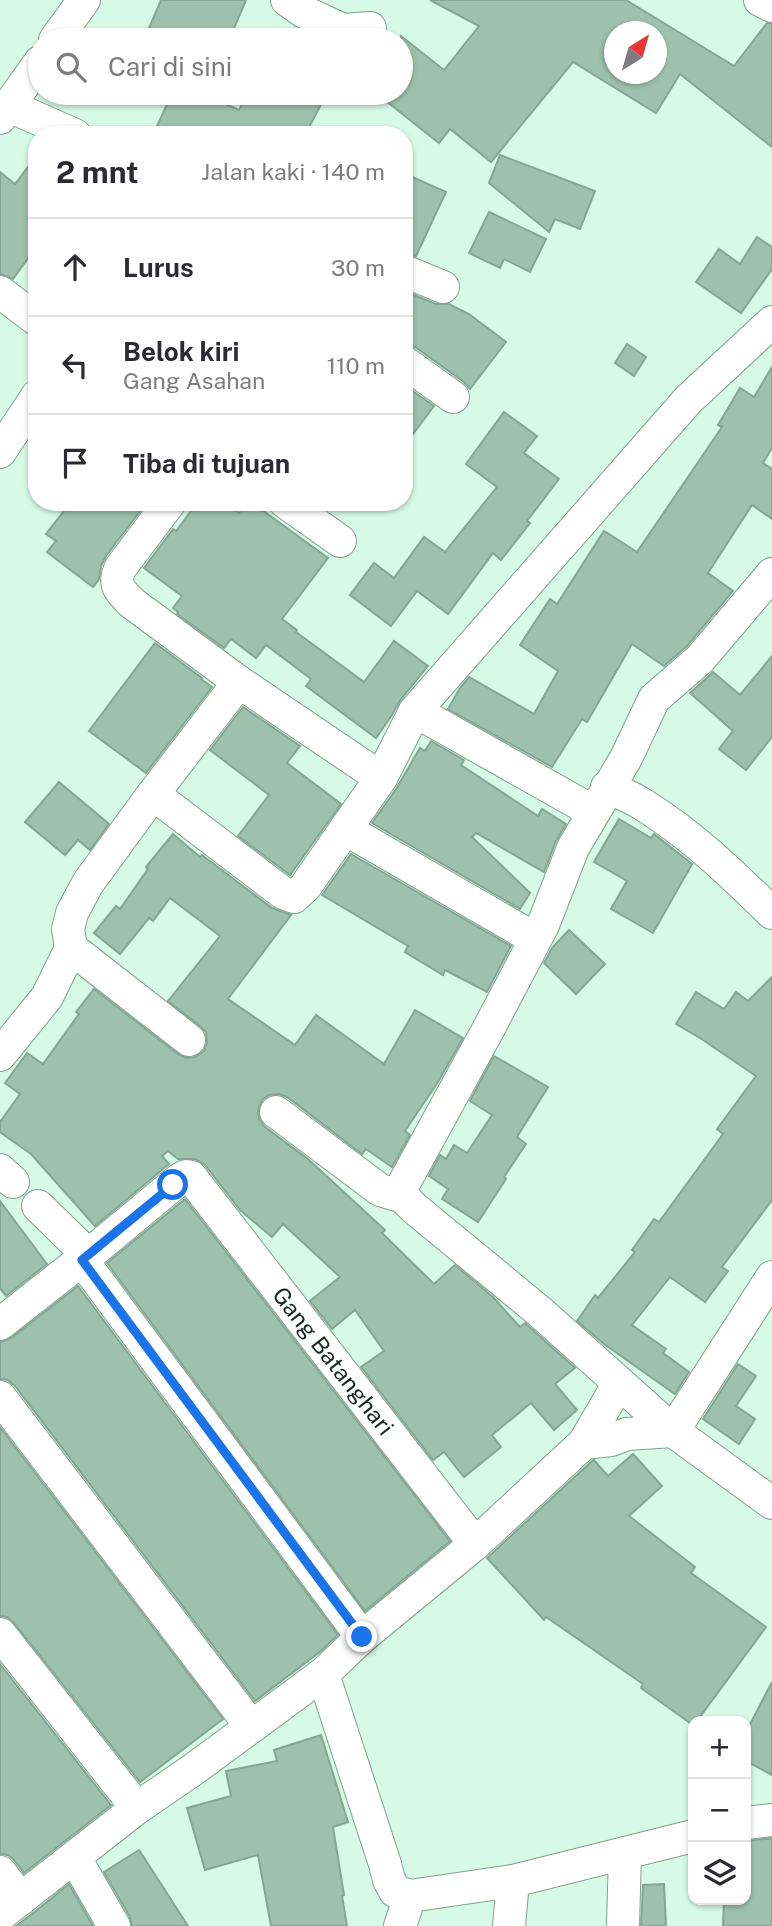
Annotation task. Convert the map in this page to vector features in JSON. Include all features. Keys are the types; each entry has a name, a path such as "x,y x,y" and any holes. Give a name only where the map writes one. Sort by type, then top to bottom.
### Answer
{"street":[{"path":"64,28 84,0"},
{"path":"287,0 304,12 339,28"},
{"path":"760,0 772,6"},
{"path":"361,28 370,27"},
{"path":"28,79 4,112 47,126"},
{"path":"413,275 443,287"},
{"path":"0,292 28,313"},
{"path":"153,794 283,893 294,897 305,887 381,778 415,711 688,400 772,322"},
{"path":"413,368 453,397"},
{"path":"0,453 28,410"},
{"path":"163,511 121,567 116,581 120,591 132,603 239,682 381,778"},
{"path":"298,511 340,541"},
{"path":"403,1197 403,1185 543,925 596,797 626,758 654,699 700,659 772,574"},
{"path":"0,1055 47,997 71,948 68,929 72,913 88,883 239,682"},
{"path":"415,711 596,797 640,803 681,831 720,863 772,913"},
{"path":"345,829 525,933"},
{"path":"71,948 189,1040"},
{"path":"276,1112 380,1190 403,1197 539,1311 673,1431 772,1503"},
{"name":"Gang Batanghari","path":"85,1257 180,1179 191,1177 475,1544"},
{"path":"38,1206 85,1257 362,1637"},
{"path":"0,1324 85,1257"},
{"path":"673,1431 772,1277"},
{"path":"0,1872 11,1907 137,1808 323,1674 362,1637 475,1544 584,1443 619,1383"},
{"path":"0,1397 251,1726"},
{"path":"584,1443 611,1440 627,1434 673,1431"},
{"path":"0,1634 137,1808"},
{"path":"323,1674 389,1880 395,1891 410,1896 513,1881 688,1837"},
{"path":"751,1822 772,1820"},
{"path":"622,1926 625,1853"},
{"path":"75,1857 114,1926"},
{"path":"509,1926 513,1881"},
{"path":"400,1926 410,1896"}],"building":[{"path":"161,0 246,0 234,28 149,28"},
{"path":"430,0 626,0 660,21 604,21 604,81 573,62 491,162 450,129 439,143 391,105 413,105 413,45 444,70 479,26"},
{"path":"767,23 772,24 772,147 680,74 656,113 609,84 667,84 667,25 734,66"},
{"path":"167,105 228,105 239,110 242,105 321,105 310,126 157,126"},
{"path":"500,155 595,191 580,229 555,219 549,232 489,183"},
{"path":"28,167 28,258 13,279 0,274 0,172 15,184"},
{"path":"413,177 446,192 416,256 413,255"},
{"path":"489,212 546,239 530,272 504,259 500,268 469,253"},
{"path":"757,237 772,247 772,269 741,313 696,282 719,249 740,264"},
{"path":"413,295 436,304 449,304 469,314 506,342 470,389 415,347"},
{"path":"627,344 646,357 634,376 615,363"},
{"path":"772,367 772,448 763,463 772,469 772,519 752,505 708,573 733,591 687,646 664,666 632,644 587,722 582,719 552,767 448,709 469,677 534,714 558,671 520,645 550,599 557,604 604,531 637,552 722,427 718,425 740,388 754,397"},
{"path":"413,391 434,406 413,434"},
{"path":"504,412 537,436 524,453 559,479 501,560 493,553 448,614 417,591 391,626 350,595 374,563 394,578 424,537 445,552 497,487 466,464"},
{"path":"64,511 140,511 106,556 99,579 93,587 47,552 56,541 46,534"},
{"path":"191,511 263,511 328,558 282,619 364,682 394,641 428,666 401,699 376,738 306,686 311,679 266,645 256,658 231,639 224,648 177,614 173,608 182,596 144,568 173,529 176,531"},
{"path":"155,643 212,687 146,773 89,731"},
{"path":"772,656 772,737 746,770 719,749 733,731 690,693 713,672 740,695"},
{"path":"243,707 300,746 287,763 341,804 290,875 238,836 269,795 210,750"},
{"path":"431,741 464,760 461,765 538,816 542,809 566,824 544,872 476,833 472,837 530,893 520,909 372,823 420,748 425,751"},
{"path":"59,782 109,824 90,850 78,840 65,855 25,822"},
{"path":"619,819 651,838 654,834 692,864 653,933 611,909 627,881 594,862"},
{"path":"173,834 200,857 202,855 272,908 291,915 228,999 295,1045 316,1015 384,1064 415,1010 463,1038 405,1131 410,1135 392,1167 366,1149 362,1154 287,1097 279,1094 269,1095 262,1100 258,1109 259,1119 265,1127 308,1159 385,1230 382,1233 434,1284 455,1265 493,1297 520,1327 525,1323 575,1368 555,1384 577,1410 554,1430 531,1403 492,1435 501,1447 464,1477 444,1452 433,1460 361,1367 384,1351 355,1310 332,1329 310,1301 340,1277 283,1224 272,1237 240,1210 205,1165 195,1159 178,1159 168,1151 162,1156 169,1164 95,1226 31,1154 0,1132 0,1122 20,1094 5,1083 27,1053 43,1064 94,989 178,1054 186,1058 195,1057 204,1051 206,1032 168,1001 220,936 170,898 153,921 149,918 120,954 94,933 116,906 120,909 148,869 146,867"},
{"path":"351,854 511,946 487,992 445,970 443,975 405,952 408,946 322,895"},
{"path":"569,930 605,964 576,994 544,963 552,948"},
{"path":"772,977 772,1200 722,1267 728,1271 705,1302 670,1277 632,1325 666,1349 663,1353 689,1372 675,1394 604,1344 577,1321 595,1295 598,1298 635,1252 632,1250 654,1219 659,1222 723,1134 717,1129 756,1076 676,1024 696,992 724,1009 736,992 748,1001"},
{"path":"494,1056 548,1087 517,1137 526,1144 478,1222 442,1199 448,1189 429,1176 440,1155 446,1159 454,1145 467,1153 492,1115 470,1101"},
{"path":"185,1199 450,1541 365,1611 107,1263"},
{"path":"0,1201 47,1264 6,1296 0,1288"},
{"path":"78,1286 338,1635 255,1701 15,1386 8,1380 0,1379 0,1342 11,1338"},
{"path":"738,1364 756,1376 736,1406 755,1419 739,1444 703,1419"},
{"path":"0,1427 223,1719 140,1782 14,1623 7,1617 0,1616"},
{"path":"633,1454 662,1486 629,1516 695,1567 691,1573 766,1627 701,1716 688,1716 688,1721 641,1688 643,1684 546,1617 544,1620 487,1558 592,1461 608,1476"},
{"path":"0,1664 111,1805 24,1873 8,1855 0,1854"},
{"path":"772,1682 772,1775 751,1764 751,1722"},
{"path":"321,1735 348,1822 333,1827 347,1926 271,1926 258,1855 205,1870 187,1808 231,1796 226,1771 277,1761 274,1750"},
{"path":"772,1838 772,1926 723,1926 724,1905 751,1905 751,1840"},
{"path":"139,1850 188,1926 132,1926 130,1917 104,1872"},
{"path":"69,1884 93,1926 16,1926 32,1914"},
{"path":"664,1884 666,1926 641,1926 643,1885"}],"route":[{"path":"173,1185 82,1260 362,1637"}]}
